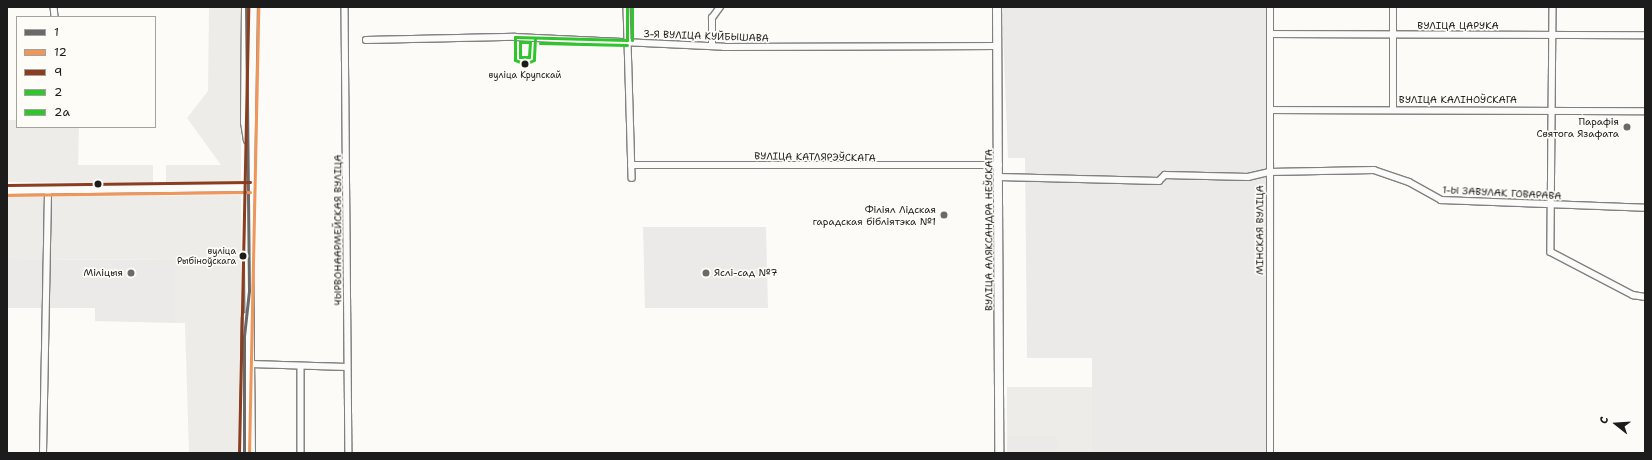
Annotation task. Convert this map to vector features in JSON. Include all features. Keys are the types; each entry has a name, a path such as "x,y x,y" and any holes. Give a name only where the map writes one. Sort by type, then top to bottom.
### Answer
{"main road":[{"path":"246,7 245,122 250,148"},
{"path":"251,453 250,148 253,7"},
{"name":"ВУЛІЦА АЛЯКСАНДРА НЕЎСКАГА","path":"997,7 999,165 999,453"},
{"path":"7,190 250,187"},
{"path":"244,453 244,336 250,291"}],"street":[{"name":"ЧЫРВОНААРМЕЙСКАЯ ВУЛІЦА","path":"345,7 347,367 349,453"},
{"path":"627,7 632,178"},
{"path":"712,45 712,18 720,7"},
{"name":"МІНСКАЯ ВУЛІЦА","path":"1270,7 1270,453"},
{"path":"1393,7 1393,109"},
{"path":"1553,7 1554,110 1551,252 1633,295 1645,297"},
{"name":"ВУЛІЦА ЦАРУКА","path":"1270,34 1645,35"},
{"name":"3-Я ВУЛІЦА КУЙБЫШАВА","path":"366,40 449,37 627,40 712,45 998,46"},
{"name":"ВУЛІЦА КАЛІНОЎСКАГА","path":"1270,110 1393,109 1645,111"},
{"name":"ВУЛІЦА КАТЛЯРЭЎСКАГА","path":"631,165 999,165"},
{"name":"1-Ы ЗАВУЛАК ГОВАРАВА","path":"999,177 1159,181 1164,175 1248,177 1269,172 1374,170 1409,182 1441,200 1645,208"},
{"path":"43,453 48,189"},
{"path":"251,364 347,367"},
{"path":"301,366 301,453"}],"shaded area":[{"path":"209,7 242,7 241,182 166,183 166,165 221,165 187,118 208,91"},
{"path":"1002,7 1267,7 1266,162 1275,163 1274,453 1092,453 1092,358 1027,358 1025,158 1008,158"},
{"path":"7,120 16,120 16,128 79,128 78,165 153,165 153,183 7,182"},
{"path":"241,195 242,453 189,453 185,323 175,323 175,260 7,259 7,197"},
{"name":"Яслі-сад №7","path":"643,227 766,227 768,308 645,308"},
{"path":"7,259 175,260 175,323 95,321 95,308 7,308"},
{"path":"1007,387 1092,387 1092,453 1057,453 1057,436 1007,436"},
{"path":"1007,436 1057,436 1057,453 1007,453"}],"transit line":[{"name":"1","path":"244,453 244,336 249,291 246,7"},
{"name":"9","path":"239,453 248,7"},
{"name":"12","path":"249,453 258,7"},
{"name":"2","path":"627,7 627,40"},
{"name":"2а","path":"632,7 632,40"},
{"name":"2","path":"535,38 534,60 525,64 515,60 515,37 627,40"},
{"name":"2а","path":"520,42 530,42 529,57 520,57 520,42"},
{"name":"2а","path":"540,43 627,45"},
{"name":"9","path":"7,185 250,182"},
{"name":"12","path":"7,195 250,192"}],"place":[{"name":"вуліца Крупскай","path":"525,64"},
{"name":"Парафія Святога Язафата","path":"1627,127"},
{"name":"Філіял Лідская гарадская бібліятэка №1","path":"944,215"},
{"name":"вуліца Рыбіноўскага","path":"243,256"},
{"name":"Міліцыя","path":"131,273"},
{"name":"Яслі-сад №7","path":"706,273"}]}
